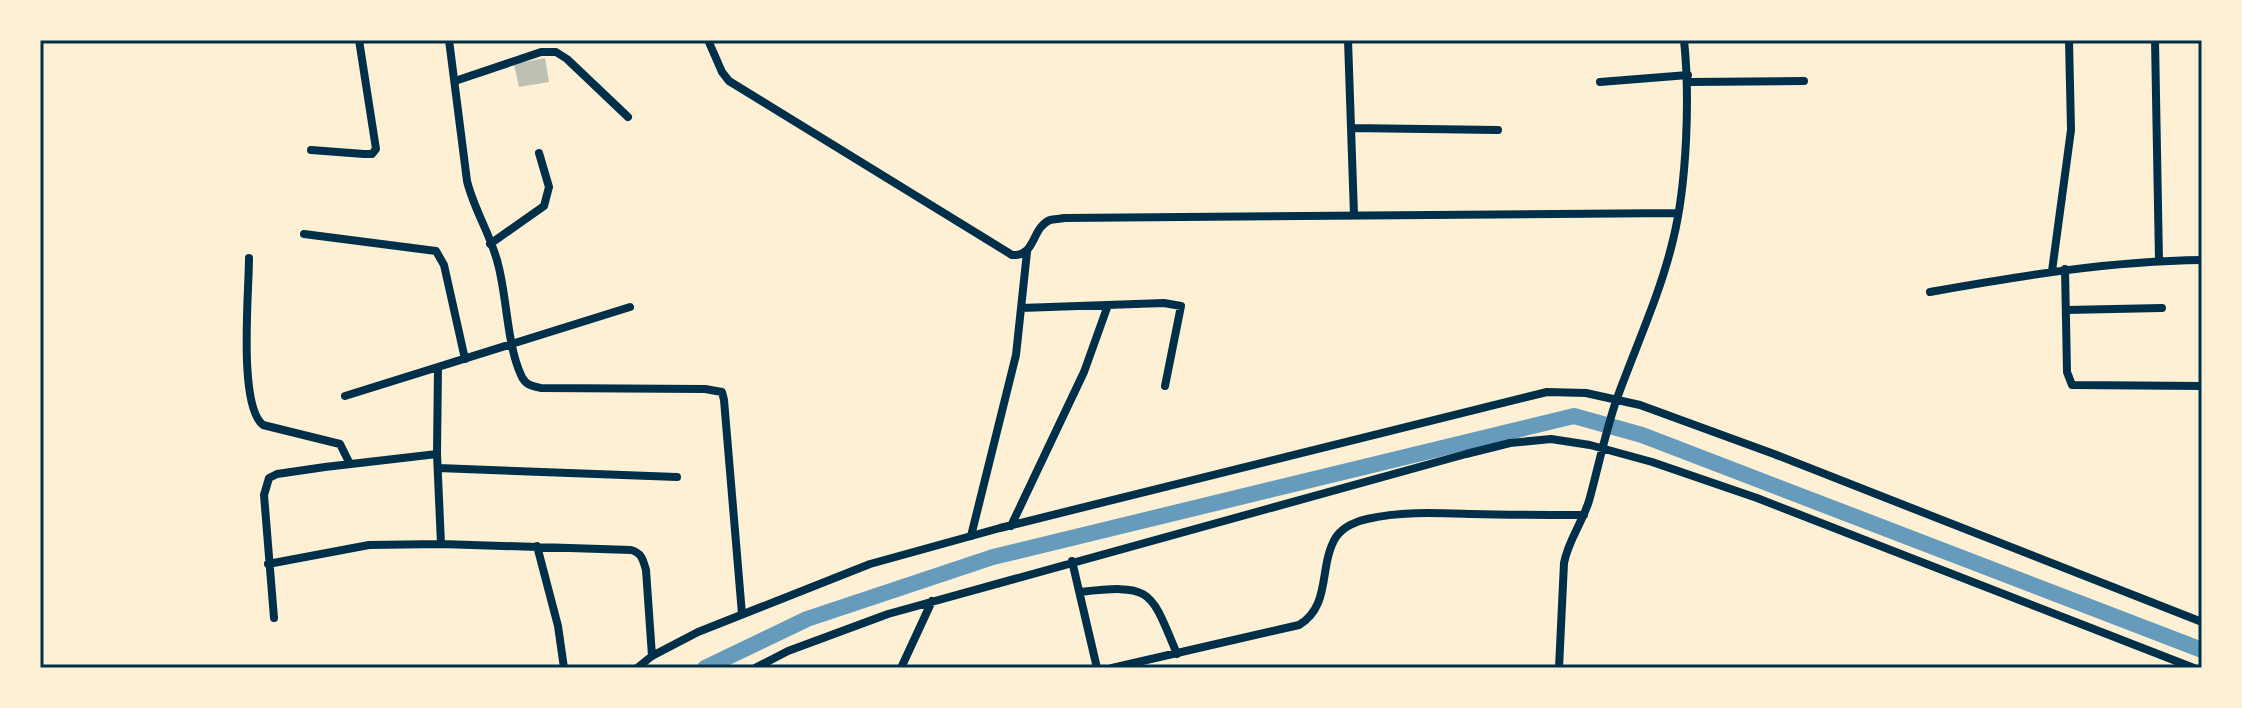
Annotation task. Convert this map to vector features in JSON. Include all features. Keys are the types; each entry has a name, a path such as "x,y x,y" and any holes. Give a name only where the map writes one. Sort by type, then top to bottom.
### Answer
{"street":[{"path":"311,150 372,154 376,149 359,40"},
{"path":"449,40 467,181 498,264 520,373 530,385 722,392 742,614"},
{"path":"708,40 729,81 1012,255 1020,256 1027,252"},
{"path":"1348,40 1354,215"},
{"path":"1559,668 1564,563 1569,543 1584,515 1616,403 1662,279 1678,213 1688,78 1684,40"},
{"path":"2052,271 2071,130 2069,40"},
{"path":"2155,40 2159,261"},
{"path":"455,81 541,52 556,52 628,117"},
{"path":"1600,82 1688,78 1804,81"},
{"path":"1351,128 1498,130"},
{"path":"490,244 544,206 549,187 539,153"},
{"path":"971,536 1016,355 1027,252 1042,226 1049,221 1064,218 1678,213"},
{"path":"304,234 436,251 444,265 465,359"},
{"path":"249,258 247,375 257,420 263,425 340,444 350,464"},
{"path":"1930,292 2065,269 2202,260"},
{"path":"2065,269 2067,372 2072,385 2202,386"},
{"path":"1021,308 1164,303 1181,306 1165,386"},
{"path":"1011,526 1084,372 1108,305"},
{"path":"345,396 630,307"},
{"path":"2066,310 2162,308"},
{"path":"438,367 437,454 441,544"},
{"path":"637,668 652,656 698,632 870,564 1517,398 1563,392 1586,393 1616,403 1640,405 1774,454 2202,622"},
{"path":"755,668 788,651 932,601 1510,443 1551,439 1604,444 1757,498 2194,668"},
{"path":"274,618 264,495 269,478 277,474 437,454"},
{"path":"438,468 677,477"},
{"path":"1112,668 1299,625 1310,618 1319,605 1332,545 1339,533 1368,518 1431,513 1584,515"},
{"path":"268,564 369,545 537,546 637,552 646,570 652,656"},
{"path":"537,546 558,626 564,668"},
{"path":"1072,561 1097,668"},
{"path":"1080,592 1117,588 1142,591 1154,601 1177,654"},
{"path":"901,668 932,601"}],"building":[{"path":"545,58 549,82 519,87 514,64"}],"waterway":[{"path":"705,668 807,619 993,557 1574,416 1642,435 2202,650"}]}
